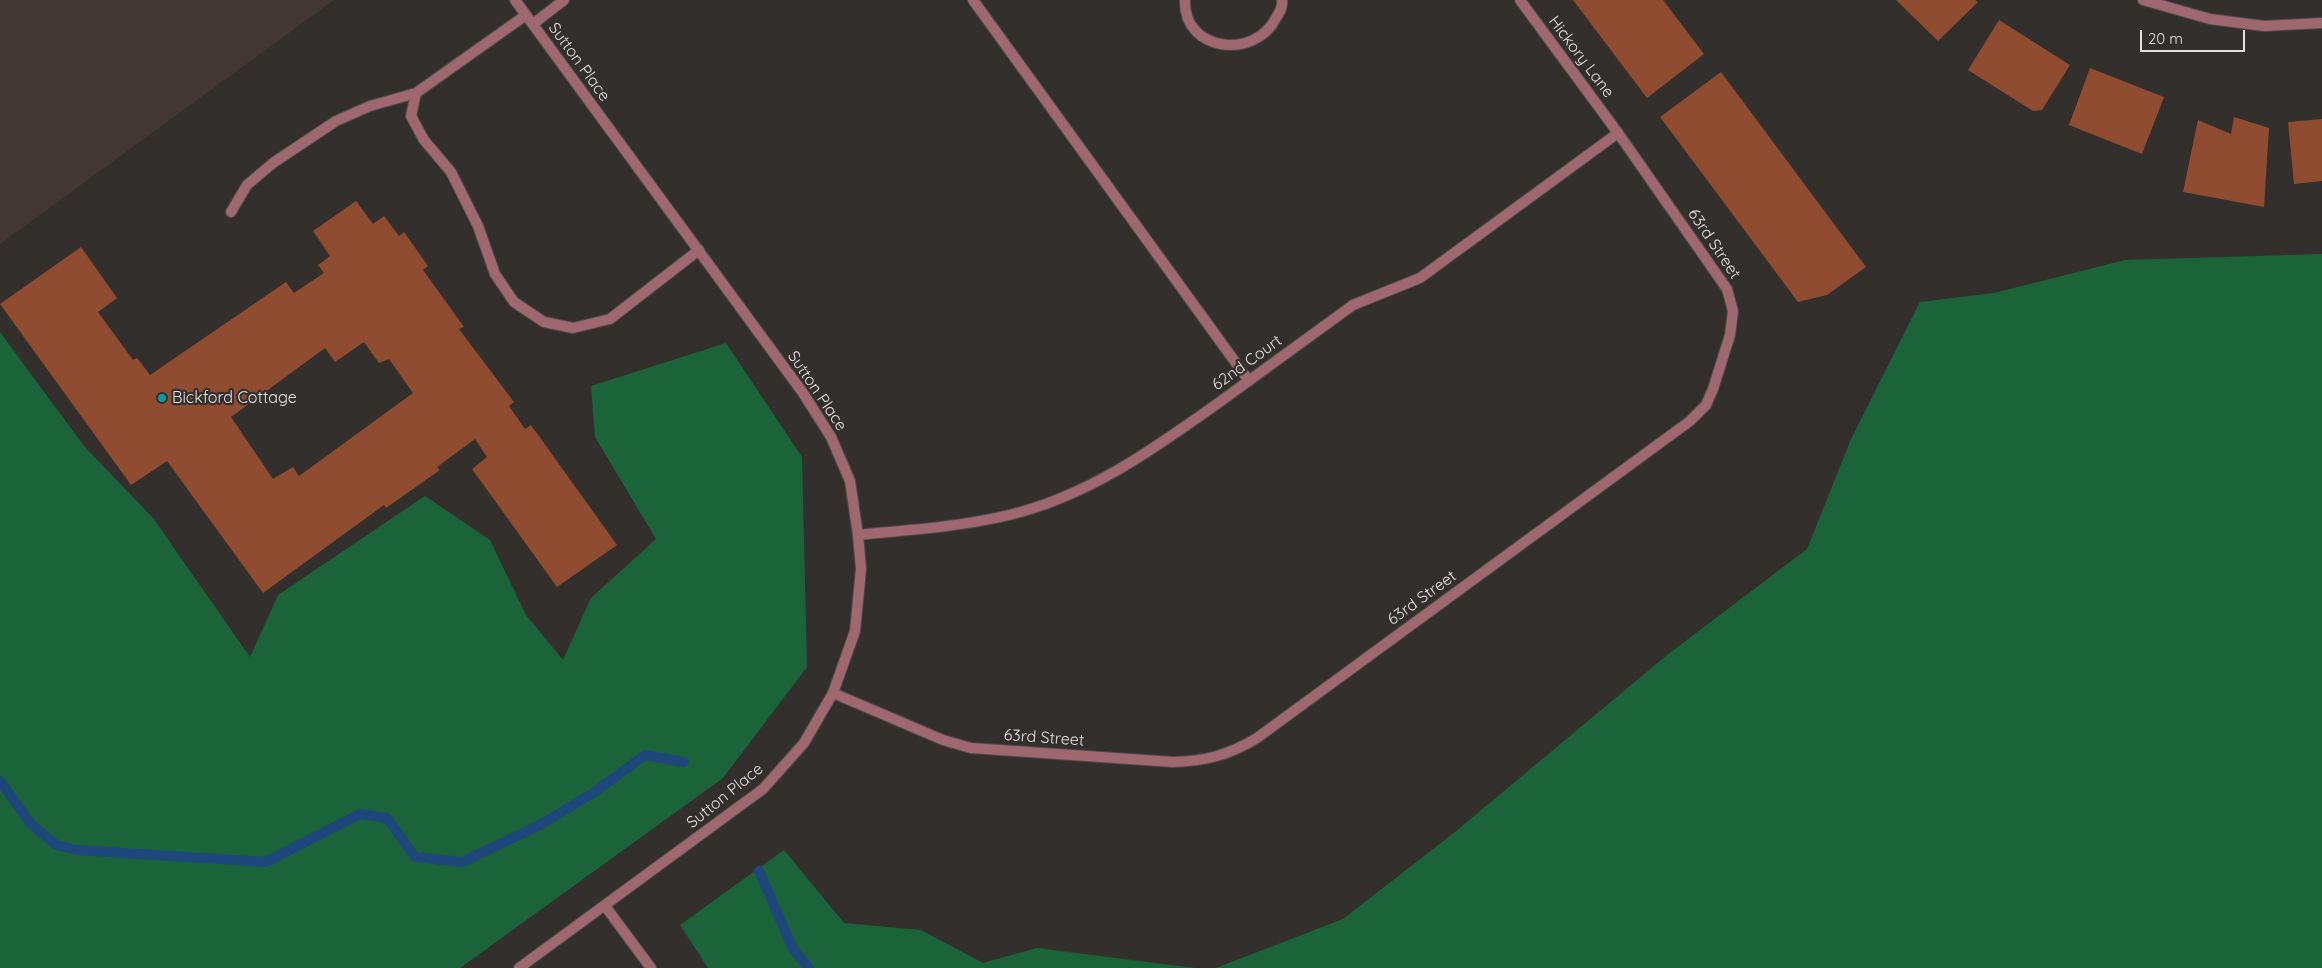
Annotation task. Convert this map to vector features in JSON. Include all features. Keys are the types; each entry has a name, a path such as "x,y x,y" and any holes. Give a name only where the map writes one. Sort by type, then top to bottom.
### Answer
{"street":[{"name":"Sutton Place","path":"515,0 803,393 831,437 850,481 861,569 855,631 833,693 804,743 763,789 519,968"},
{"path":"231,212 247,185 273,163 336,121 370,106 416,93 529,19 564,0"},
{"path":"974,0 1249,380"},
{"path":"1186,0 1185,12 1195,31 1214,44 1235,46 1256,39 1273,25 1282,6 1282,0"},
{"name":"Hickory Lane","path":"1520,0 1618,133"},
{"path":"2143,0 2210,19 2264,26 2322,23"},
{"path":"416,93 411,116 424,140 451,172 478,226 495,274 514,302 544,322 573,328 610,319 699,250"},
{"name":"62nd Court","path":"858,535 945,526 1009,515 1068,495 1122,469 1353,305 1420,278 1618,133"},
{"name":"63rd Street","path":"833,693 943,740 982,749 1173,762 1202,761 1239,749 1257,738 1690,421 1706,405 1730,336 1733,311 1727,289 1618,133"},
{"path":"605,906 651,968"}],"shaded area":[{"path":"0,0 334,0 0,244"}],"green space":[{"path":"2322,254 2322,968 1216,968 1343,919 1455,832 1667,655 1807,549 1851,439 1920,302 1994,293 2125,260"},
{"path":"0,332 84,446 153,518 250,657 278,595 425,496 490,540 526,615 563,660 591,598 656,539 595,437 591,386 726,343 802,457 807,667 723,778 460,968 0,968"},
{"path":"784,850 844,923 921,930 983,963 1037,948 1195,968 708,968 680,925"}],"building":[{"path":"1573,0 1663,0 1704,54 1647,98"},
{"path":"1896,0 1975,0 1978,2 1938,41"},
{"path":"1999,20 2070,65 2042,110 2033,111 1968,70"},
{"path":"2090,68 2164,97 2142,154 2069,125"},
{"path":"1721,72 1866,267 1827,295 1798,302 1660,117"},
{"path":"2234,117 2269,128 2264,207 2183,192 2198,120 2231,134"},
{"path":"2322,119 2322,181 2294,184 2288,122"},
{"name":"Bickford Cottage","path":"356,201 373,224 384,216 399,236 404,232 428,266 423,270 464,327 459,329 514,402 509,406 525,429 531,425 617,545 557,587 472,469 487,457 475,439 437,467 440,470 386,508 384,505 263,593 167,461 131,485 0,304 81,247 117,298 98,312 133,360 137,358 150,375 286,282 294,293 324,273 318,265 330,256 313,231","holes":["364,342 379,363 389,359 413,393 299,476 293,467 273,479 231,417 325,348 335,362"]}],"waterway":[{"path":"0,781 31,824 56,845 77,850 266,862 360,814 387,818 415,857 462,862 540,825 593,793 645,755 684,762"},
{"path":"759,871 793,949 809,968"}],"place":[{"name":"Bickford Cottage","path":"162,398"}]}
